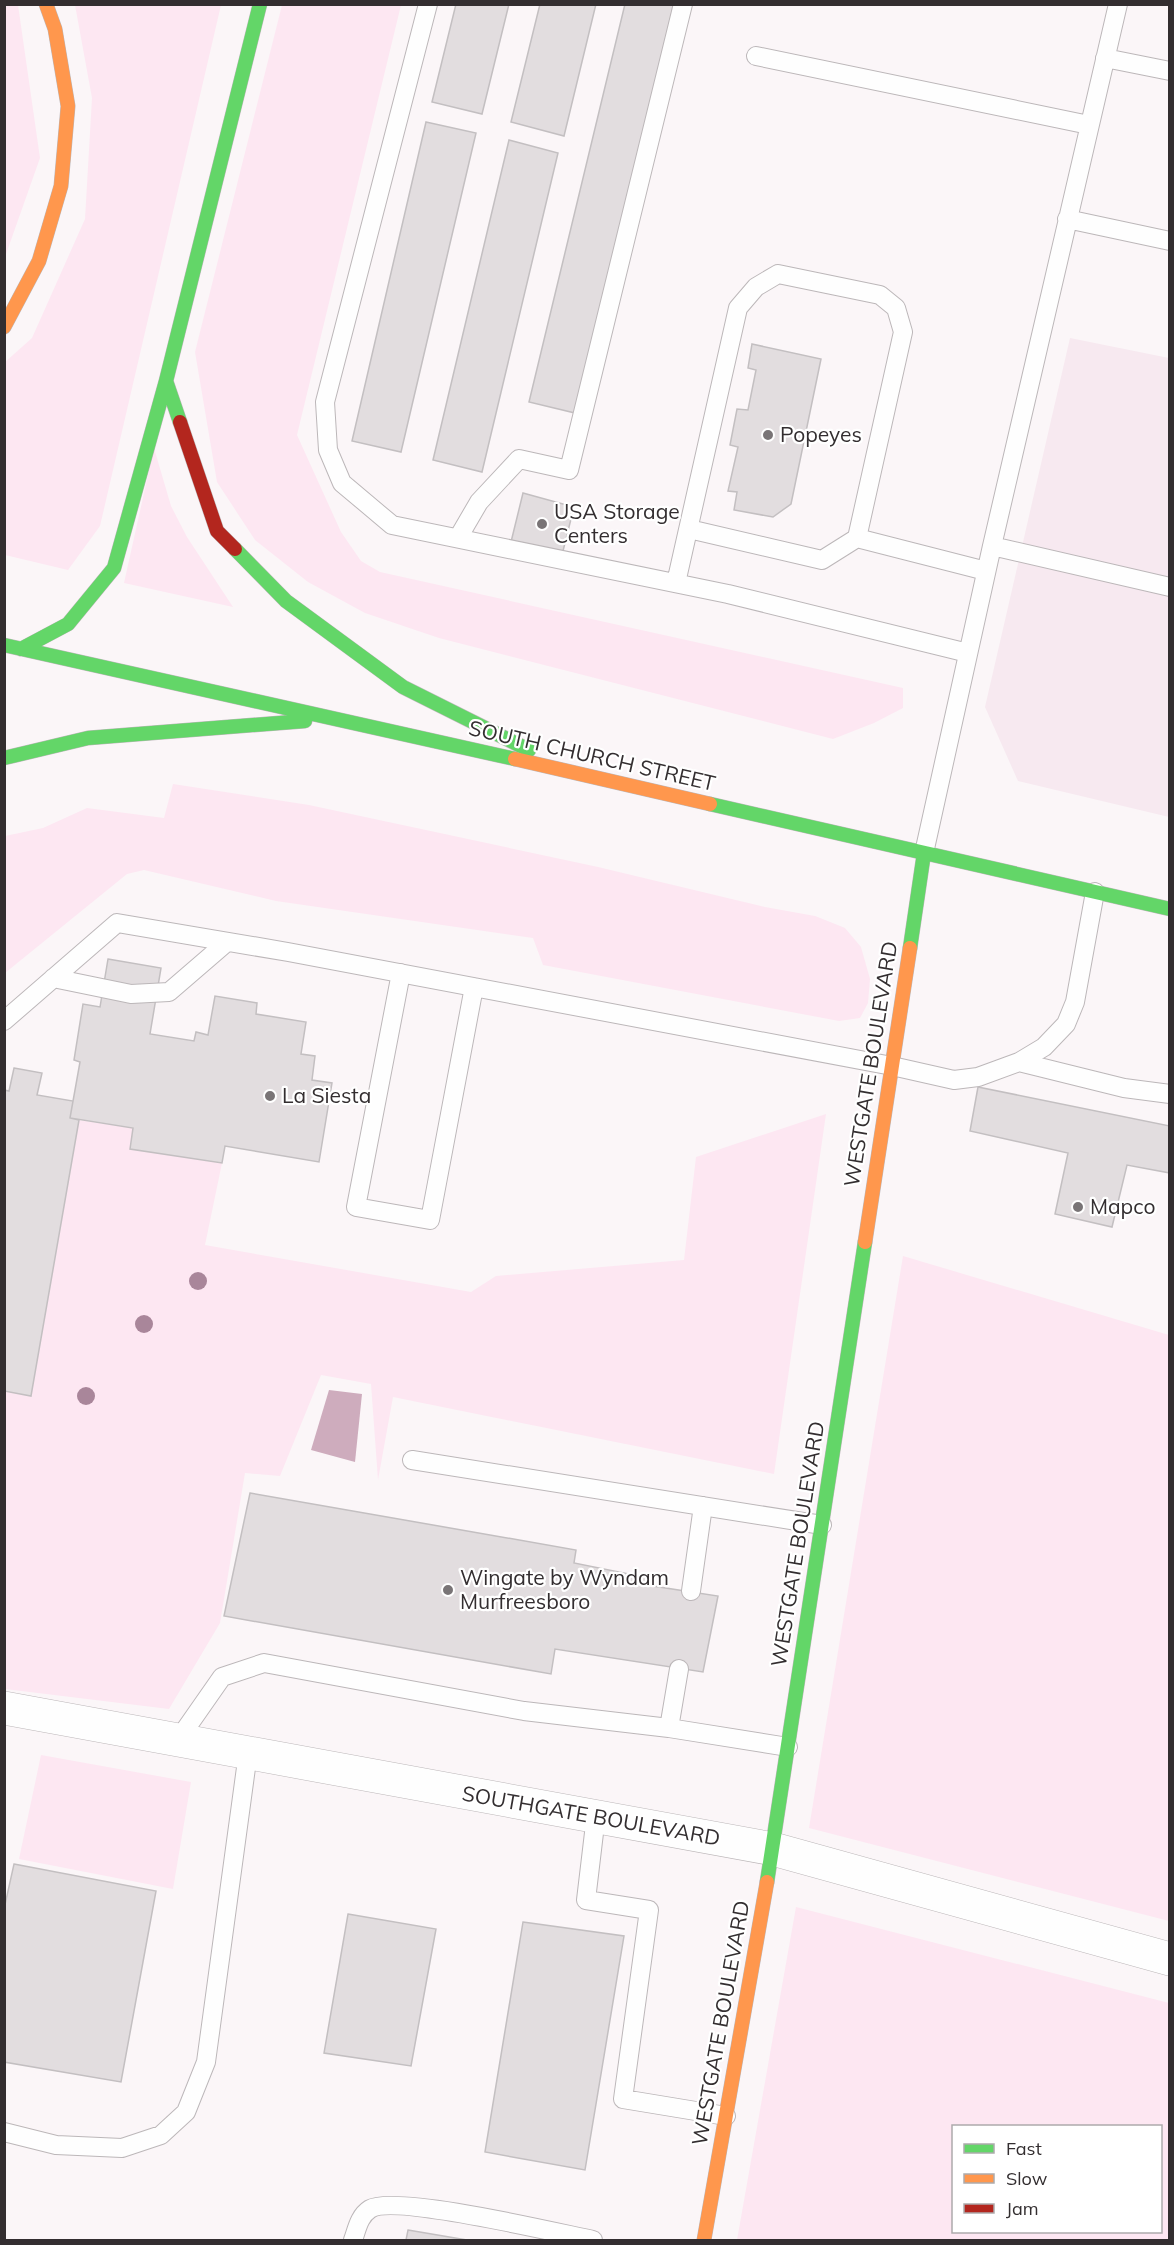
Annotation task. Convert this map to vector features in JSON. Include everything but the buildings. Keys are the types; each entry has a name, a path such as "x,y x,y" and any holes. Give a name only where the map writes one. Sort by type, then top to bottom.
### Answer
{"main road":[{"path":"4,327 39,261 62,186 68,106 55,29 46,4"},
{"path":"21,649 68,624 114,568 166,381 260,4"},
{"path":"166,381 217,531 286,601 403,687 577,774"},
{"name":"SOUTH CHURCH STREET","path":"4,645 264,702 1170,909"},
{"path":"4,758 88,738 333,719"},
{"name":"WESTGATE BOULEVARD","path":"704,2241 773,1849 924,853"}],"street":[{"name":"SOUTHGATE BOULEVARD","path":"4,1708 773,1849 1170,1959"}],"lane":[{"path":"428,4 326,402 328,450 342,483 392,525 728,594 968,653"},
{"path":"458,538 479,502 519,459 569,470 684,4"},
{"path":"924,853 986,571 1118,4"},
{"path":"756,56 1089,125"},
{"path":"1105,58 1170,71"},
{"path":"1067,219 1170,241"},
{"path":"676,583 688,529 738,308 756,287 778,274 880,295 896,308 903,332 857,538 822,560 688,529"},
{"path":"857,538 986,571"},
{"path":"992,546 1170,587"},
{"path":"4,1021 117,923 401,973 892,1066 954,1080 978,1077 1018,1062 1044,1047 1066,1024 1075,1002 1095,892"},
{"path":"53,978 130,994 170,993 227,942"},
{"path":"401,973 356,1207 430,1220 474,987"},
{"path":"1018,1062 1124,1088 1170,1094"},
{"path":"412,1460 822,1525"},
{"path":"691,1591 703,1506"},
{"path":"178,1740 222,1677 264,1663 524,1711 669,1728 788,1747"},
{"path":"669,1728 679,1669"},
{"path":"4,2132 56,2145 122,2148 161,2135 186,2112 206,2062 248,1753"},
{"path":"596,1816 586,1900 650,1910 623,2099 726,2115"},
{"path":"353,2241 362,2216 371,2208 389,2204 493,2218 583,2239"}],"shaded area":[{"path":"5,4 18,5 40,158 5,257"},
{"path":"75,5 221,5 100,526 68,570 5,555 4,363 32,338 85,219 92,98"},
{"path":"282,5 401,5 297,435 341,532 361,561 380,572 903,688 903,708 874,723 833,739 439,638 365,613 308,582 255,540 217,482 195,352"},
{"path":"1070,338 1169,358 1169,817 1018,781 985,707"},
{"path":"154,448 171,506 187,537 233,607 124,583"},
{"path":"173,784 309,805 598,867 765,907 815,916 845,928 861,947 870,979 868,1003 860,1018 839,1021 543,965 533,938 276,901 144,870 127,874 5,973 5,836 43,828 87,808 164,818"},
{"path":"826,1114 774,1474 393,1397 378,1480 371,1384 321,1375 280,1476 245,1473 220,1623 169,1709 5,1689 5,1391 31,1395 79,1120 133,1128 130,1149 222,1163 205,1245 471,1292 496,1276 684,1260 696,1157"},
{"path":"903,1256 1169,1335 1169,1921 809,1828"},
{"path":"329,1390 362,1394 355,1462 311,1450"},
{"path":"41,1755 191,1782 173,1889 19,1859"},
{"path":"796,1907 1169,2003 1169,2240 737,2240"}],"traffic: fast":[{"path":"180,422 166,381 260,4"},
{"path":"21,649 68,624 114,568 166,381"},
{"path":"235,549 286,601 403,687 529,750"},
{"path":"4,645 515,759"},
{"path":"4,758 88,738 305,721"},
{"path":"710,804 1170,909"},
{"path":"910,948 924,853"},
{"path":"767,1882 865,1242"}],"traffic: slow":[{"path":"4,327 39,261 61,186 68,106 55,29 46,4"},
{"path":"515,759 710,804"},
{"path":"865,1242 910,948"},
{"path":"704,2240 767,1882"}],"traffic: jam":[{"path":"180,422 217,531 235,549"}],"place":[{"name":"Popeyes","path":"768,435"},
{"name":"USA Storage Centers","path":"542,524"},
{"name":"La Siesta","path":"270,1096"},
{"name":"Mapco","path":"1078,1207"},
{"name":"Wingate by Wyndam Murfreesboro","path":"448,1590"}]}
